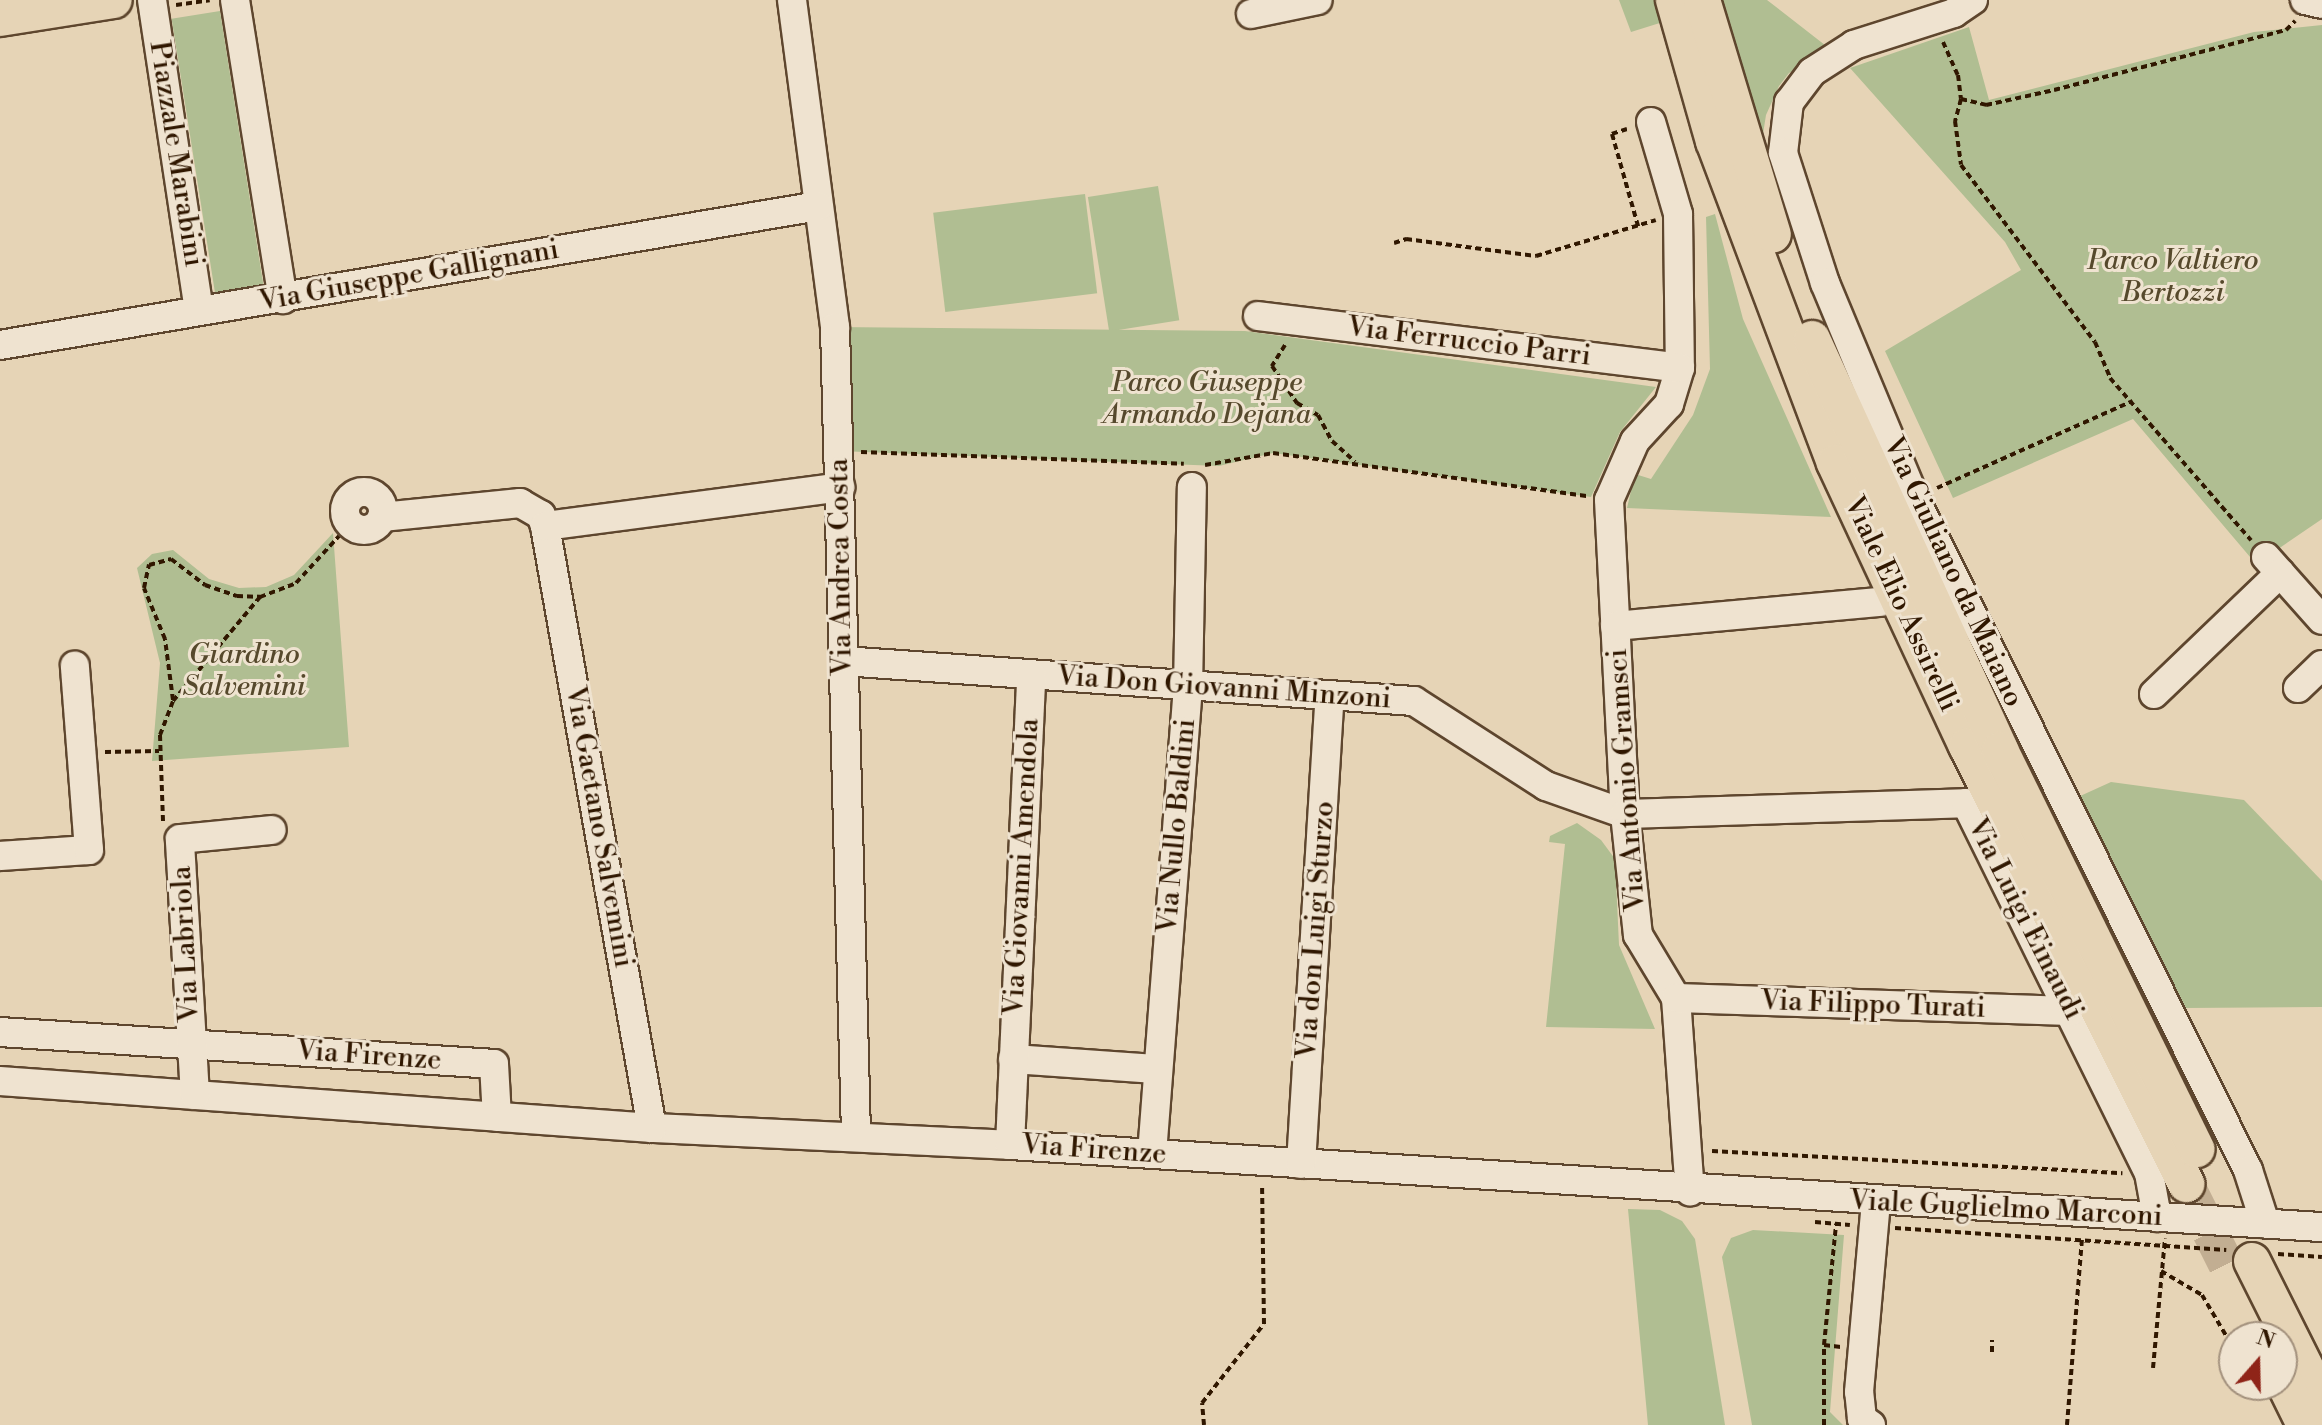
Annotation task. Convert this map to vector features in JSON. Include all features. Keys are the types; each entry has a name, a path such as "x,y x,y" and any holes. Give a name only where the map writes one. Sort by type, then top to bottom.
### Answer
{"main road":[{"path":"0,18 114,0"},
{"name":"Viale Elio Assirelli","path":"1674,0 1714,141 1835,463 1967,746 2183,1182"},
{"name":"Viale Elio Assirelli","path":"1702,0 1791,292 2183,1182"},
{"path":"2257,1321 2240,1266 2273,1321"},
{"path":"2298,1361 2322,1401"},
{"path":"2293,1401 2305,1425"}],"street":[{"name":"Piazzale Marabini","path":"152,0 199,309"},
{"path":"235,0 283,299"},
{"name":"Via Andrea Costa","path":"792,0 835,327 856,1137"},
{"path":"1251,14 1318,0"},
{"name":"Via Giuliano da Maiano","path":"1973,0 1954,13 1854,45 1824,62 1789,102 1783,153 1825,283 1915,499 2248,1170 2265,1223"},
{"path":"2301,10 2322,4"},
{"path":"1615,626 1609,500 1635,441 1669,404 1680,368 1678,214 1651,122"},
{"name":"Via Giuseppe Gallignani","path":"0,345 818,206"},
{"name":"Via Ferruccio Parri","path":"1258,316 1680,368"},
{"path":"350,524 365,530 382,517 520,503 541,515 545,526 840,487"},
{"name":"Via Nullo Baldini","path":"1152,1154 1156,1069 1188,688 1192,487"},
{"name":"Via Gaetano Salvemini","path":"545,526 652,1128"},
{"path":"2154,694 2273,565 2322,620"},
{"name":"Via Antonio Gramsci","path":"1690,1191 1676,998 1638,935 1625,814 1615,626 1881,602"},
{"name":"Via Don Giovanni Minzoni","path":"843,661 1188,688 1414,701 1546,786 1625,814"},
{"path":"2298,688 2322,665"},
{"path":"0,856 89,850 84,752 75,666"},
{"name":"Via Giovanni Amendola","path":"1010,1145 1031,675"},
{"name":"Via don Luigi Sturzo","path":"1301,1164 1330,696"},
{"name":"Via Luigi Einaudi","path":"1625,814 1966,803 2071,1011 2183,1182 2164,1218"},
{"name":"Via Labriola","path":"191,1045 180,839 272,830"},
{"name":"Via Filippo Turati","path":"1676,998 2071,1011"},
{"name":"Via Firenze","path":"0,1032 494,1064 497,1117"},
{"path":"191,1045 195,1095"},
{"path":"1013,1059 1156,1069"},
{"name":"Via Firenze","path":"0,1081 652,1128 1010,1145 1690,1191"},
{"name":"Viale Guglielmo Marconi","path":"1690,1191 1875,1214 2164,1218 2322,1227"},
{"path":"1871,1425 1862,1419 1859,1392 1875,1214"}],"path":[{"path":"1961,99 1986,105 2030,91 2054,90 2286,30 2301,10"},
{"path":"1939,34 1958,75 1961,99 1955,121 1961,165 2095,342 2110,378 2273,565"},
{"path":"1394,243 1406,239 1536,256 1666,217"},
{"path":"1272,366 1297,403 1318,415 1332,441 1357,464"},
{"path":"1925,494 2132,401"},
{"path":"839,451 1219,466 1273,453 1609,500"},
{"path":"164,828 159,751 163,720 173,701 260,597 296,583 350,524"},
{"path":"173,701 165,639 144,588 149,565 171,559 205,585 260,597"},
{"path":"84,752 159,751"},
{"path":"1688,1149 2120,1172 2183,1182"},
{"path":"1204,1425 1202,1403 1264,1324 1262,1161"},
{"path":"1804,1221 1836,1224 1875,1214 2082,1240 2163,1246"},
{"path":"2153,1368 2164,1218"},
{"path":"1824,1425 1824,1345 1836,1224"},
{"path":"2067,1425 2082,1240"},
{"path":"2161,1271 2202,1295 2218,1322"},
{"path":"1992,1340 1992,1352"}],"green space":[{"path":"1619,0 1659,0 1663,22 1631,32"},
{"path":"1718,0 1767,0 1830,49 1789,73 1779,86 1766,115 1760,153"},
{"path":"220,11 263,286 215,293 172,19"},
{"name":"Parco Valtiero Bertozzi","path":"2322,25 2322,519 2256,564 2133,419 1953,498 1885,351 2021,270 2005,242 1850,68 1969,27 1989,100 2254,32"},
{"path":"1158,186 1179,320 1109,331 1088,197"},
{"path":"1085,194 1097,293 945,312 933,213"},
{"path":"1715,214 1743,319 1831,517 1627,508 1635,474 1651,479 1693,415 1710,369 1706,217"},
{"name":"Parco Giuseppe Armando Dejana","path":"835,327 1245,331 1656,387 1620,432 1591,497 1273,453 1219,466 839,451"},
{"name":"Giardino Salvemini","path":"333,533 349,747 152,761 160,663 137,568 152,554 173,550 209,579 239,588 266,587 294,575"},
{"path":"2111,782 2244,800 2322,881 2322,1007 2186,1008 2078,797"},
{"path":"1577,823 1601,840 1615,859 1619,945 1655,1029 1546,1027 1565,844 1549,842 1550,836"},
{"path":"1628,1209 1660,1210 1682,1221 1695,1239 1725,1425 1648,1425"},
{"path":"1753,1230 1844,1235 1830,1412 1843,1425 1752,1425 1722,1257 1731,1238"}],"tunnel":[{"path":"2186,1184 2229,1270"}]}
